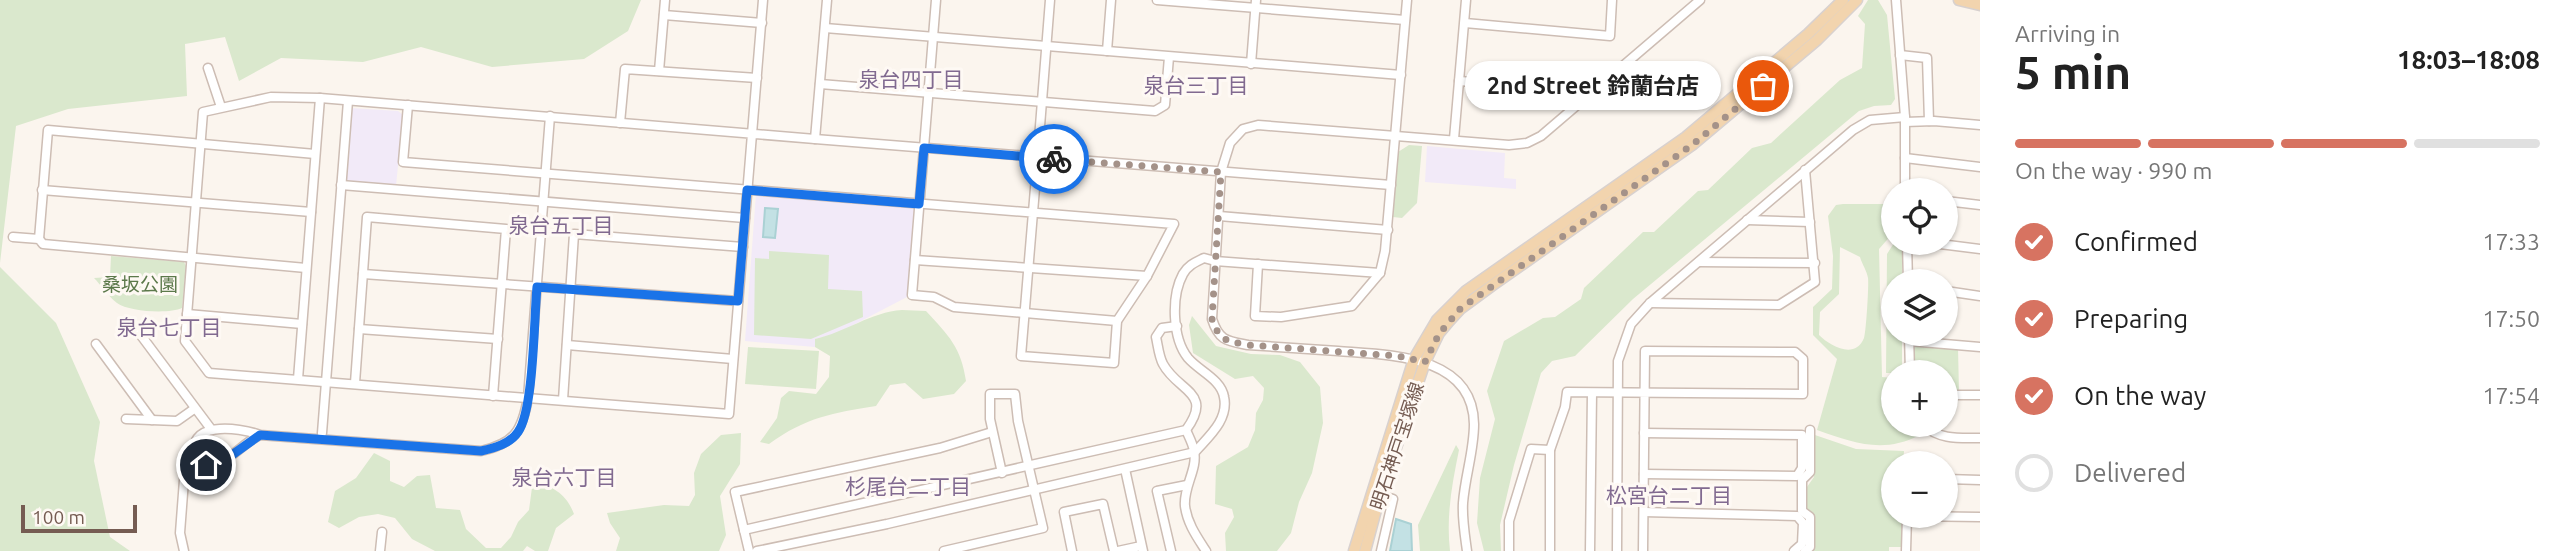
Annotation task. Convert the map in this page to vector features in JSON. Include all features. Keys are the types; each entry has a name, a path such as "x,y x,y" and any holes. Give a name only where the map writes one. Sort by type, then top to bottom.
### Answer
{"main road":[{"name":"明石神戸宝塚線","path":"1354,551 1420,360 1437,320 1466,291 1686,137 1808,34 1843,0"},
{"name":"明石神戸宝塚線","path":"1365,551 1420,360 1460,309 1692,145 1817,40 1857,0"},
{"path":"1959,0 1980,5"}],"street":[{"path":"659,71 665,0"},
{"path":"764,0 762,23 757,78 752,134 747,190 729,414 209,373 185,341 204,112 271,97 320,98 550,116 620,124 752,134 815,139 1391,186"},
{"path":"815,139 827,0"},
{"path":"936,0 912,295 934,297 954,307 1117,321"},
{"path":"408,105 404,162 1033,212 1174,224 1147,276 1117,321 1114,363 1021,356 1033,212 1043,103 1050,0"},
{"path":"1107,51 1111,0"},
{"path":"1157,0 1256,4 1405,20"},
{"path":"1258,264 1255,316 1281,317 1352,306 1380,273 1388,230 1407,0"},
{"path":"1454,139 1466,0"},
{"path":"1465,23 1610,36 1612,0"},
{"path":"1467,551 1463,504 1472,452 1472,408 1464,390 1455,380 1420,360 1225,341 1215,331 1212,319 1214,261 1221,172 1230,143 1243,129 1258,125 1508,145 1527,143 1541,136 1700,0"},
{"path":"1896,0 1905,120 1905,178"},
{"path":"1251,64 1256,4"},
{"path":"664,15 762,23"},
{"path":"825,28 1401,75"},
{"path":"1900,55 1927,58 1928,121"},
{"path":"820,84 1155,111 1165,105 1169,57"},
{"path":"208,68 221,107"},
{"path":"620,124 625,69 757,78"},
{"path":"1459,81 1595,91"},
{"path":"298,379 320,98"},
{"path":"322,433 348,101"},
{"path":"260,435 218,465 206,465 197,460 194,453 195,443 201,434 211,429 481,451 498,447 518,432 525,418 528,397 550,116"},
{"path":"1617,551 1618,361 1631,324 1650,303 1805,170 1853,130 1870,120 1980,125"},
{"path":"306,268 43,244 39,239 42,190 48,130 315,154"},
{"path":"1905,158 1980,167"},
{"path":"1650,303 1779,305 1815,282 1805,170"},
{"path":"341,185 745,218"},
{"path":"42,190 311,212"},
{"path":"1958,202 1980,205"},
{"path":"1219,216 1388,230"},
{"path":"355,383 367,217 506,229 493,396"},
{"path":"1747,220 1810,222"},
{"path":"563,400 574,234 743,247"},
{"path":"13,237 39,239"},
{"path":"1958,246 1980,249"},
{"path":"757,551 1195,452 1219,424 1225,411 1224,395 1216,382 1189,358 1182,348 1175,308 1183,274 1191,264 1204,258 1214,261 1380,273"},
{"path":"915,260 1147,276"},
{"path":"1699,262 1815,264"},
{"path":"363,274 738,301"},
{"path":"1958,293 1980,296"},
{"path":"187,314 302,324"},
{"path":"131,322 211,429"},
{"path":"744,530 1186,430 1195,417 1196,404 1192,392 1161,363 1156,337 1163,328 1177,326"},
{"path":"359,329 498,339"},
{"path":"96,344 152,420"},
{"path":"1958,344 1980,347"},
{"path":"567,345 733,359"},
{"path":"1550,551 1550,450 1565,407 1567,392 1592,393 1645,392 1803,394 1803,359 1795,352 1645,351 1645,392 1644,433 1644,512 1643,551"},
{"path":"1590,551 1592,393"},
{"path":"944,551 1043,528 1028,467 1015,394 990,394 990,419 1002,473"},
{"path":"1958,395 1980,395"},
{"path":"126,419 177,421 194,409"},
{"path":"1186,430 1195,452 1195,461 1186,485 1185,504 1189,524 1206,551"},
{"path":"1805,551 1810,547 1810,517 1802,512 1802,480 1810,472 1810,430"},
{"path":"749,551 735,492 927,451 992,432"},
{"path":"1644,433 1802,435 1802,468 1797,476 1644,474"},
{"path":"1945,437 1980,438"},
{"path":"1509,551 1509,521 1531,449 1550,450"},
{"path":"184,551 180,533 185,467 197,460"},
{"path":"1072,551 1064,512 1103,504 1116,551 1142,548 1125,469"},
{"path":"1958,479 1980,480"},
{"path":"1171,551 1157,491 1186,485"},
{"path":"1380,495 1393,499 1381,551"},
{"path":"1644,512 1797,516 1803,523 1802,544 1794,551"},
{"path":"1906,551 1907,516 1980,517"},
{"path":"380,551 382,532"}],"shaded area":[{"path":"351,108 398,111 403,115 396,186 345,182"},
{"path":"1427,146 1505,153 1504,178 1516,179 1516,189 1425,182"},
{"path":"756,194 911,207 915,211 907,297 836,334 815,339 815,347 745,341"}],"green space":[{"path":"0,0 641,0 628,31 584,59 492,67 421,47 363,62 281,58 239,81 225,37 185,44 187,96 68,109 16,126 0,263"},
{"path":"1868,0 1878,0 1887,15 1895,99 1891,105 1874,106 1859,111 1633,299 1575,356 1552,361 1541,373 1514,465 1500,525 1501,551 1484,551 1477,523 1480,478 1495,419 1487,391 1504,341 1543,318 1555,317 1581,299 1584,288 1643,232 1654,232 1698,191 1708,190 1752,148 1771,143 1840,80 1862,68 1865,24 1858,16"},
{"path":"1409,145 1422,146 1417,203 1402,218 1393,217 1398,152"},
{"path":"1881,204 1881,437 1915,437 1906,441 1868,444 1817,430 1837,359 1813,335 1813,307 1832,289 1833,256 1828,216 1836,205","holes":["1840,247 1860,257 1867,273 1868,299 1864,338 1860,345 1849,350 1836,347 1819,335 1820,312 1839,294"]},
{"path":"769,251 829,255 828,289 862,291 863,317 811,339 754,335 755,258 769,259"},
{"path":"1887,255 1902,255 1902,269 1887,269"},
{"name":"桑坂公園","path":"111,256 184,262 186,266 182,308 150,311 117,303 94,278 110,277"},
{"path":"0,267 56,323 100,422 94,461 110,537 130,551 0,551"},
{"path":"902,310 926,311 953,343 961,359 966,381 954,394 923,399 905,383 890,385 876,406 820,418 795,428 769,444 760,442 777,418 781,398 789,391 816,394 829,377 830,356 815,347 815,339 880,314"},
{"path":"1192,316 1216,346 1251,354 1280,355 1300,362 1320,387 1323,423 1312,473 1299,502 1291,533 1277,551 1226,551 1225,533 1234,517 1232,509 1215,504 1216,466 1248,447 1255,430 1256,413 1263,400 1264,388 1253,376 1235,379 1193,353 1189,325"},
{"path":"1886,346 1902,346 1902,360 1886,360"},
{"path":"748,347 819,351 816,389 745,384"},
{"path":"1915,347 1958,348 1959,392 1958,360 1915,360"},
{"path":"741,433 740,464 720,496 726,535 719,551 616,551 620,538 607,513 664,505 689,506 695,495 694,473 701,454 721,435"},
{"path":"1815,435 1856,449 1904,451 1881,451 1881,528 1902,528 1901,547 1889,547 1889,551 1814,551 1814,515 1806,509 1807,487 1814,477"},
{"path":"1456,445 1459,450 1449,513 1450,551 1420,551 1418,525"},
{"path":"374,453 390,461 390,481 404,487 417,476 430,475 436,508 460,510 466,529 486,548 501,548 511,537 518,522 529,510 533,480 558,492 574,514 556,528 548,551 535,551 527,546 523,551 435,551 412,539 395,518 378,514 359,517 339,528 328,522 335,491 356,478"}],"water":[{"path":"765,208 778,209 775,238 763,237"},
{"path":"1396,519 1411,524 1412,551 1390,551"}],"way so far":[{"path":"1054,159 1221,172 1212,319 1215,331 1225,341 1398,356 1425,362 1439,334 1460,309 1692,145 1763,86"}],"place":[{"name":"2nd Street 鈴蘭台店","path":"1763,86"}],"district":[{"name":"泉台四丁目","path":"911,80"},
{"name":"泉台三丁目","path":"1196,86"},
{"name":"泉台五丁目","path":"561,226"},
{"name":"泉台七丁目","path":"169,328"},
{"name":"泉台六丁目","path":"564,478"},
{"name":"杉尾台二丁目","path":"908,487"},
{"name":"松宮台二丁目","path":"1669,496"}],"route":[{"path":"206,465 218,465 260,435 481,451 498,447 518,432 525,418 537,287 738,301 747,190 919,204 924,148 1054,159"}]}
